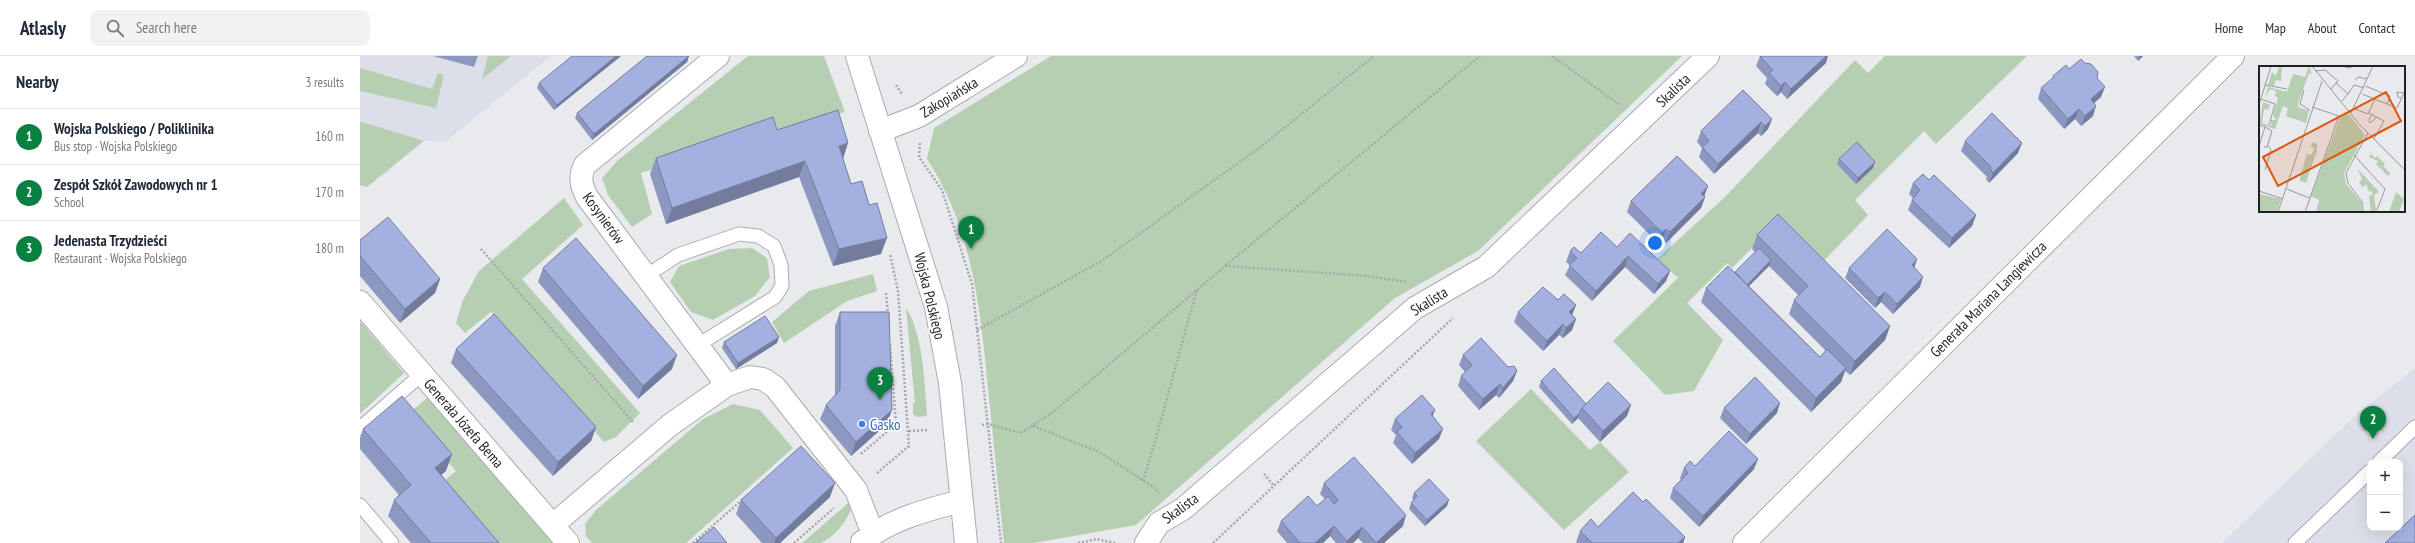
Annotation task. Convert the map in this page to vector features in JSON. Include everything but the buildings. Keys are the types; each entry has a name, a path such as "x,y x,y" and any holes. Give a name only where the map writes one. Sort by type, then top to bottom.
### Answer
{"street":[{"name":"Kosynierów","path":"718,56 586,165 582,172 582,187 587,197 727,385"},
{"name":"Wojska Polskiego","path":"857,56 936,308 950,383 966,543"},
{"name":"Zakopiańska","path":"880,131 919,116 1016,56"},
{"name":"Skalista","path":"1146,543 1159,523 1183,509 1415,308 1486,267 1708,56"},
{"name":"Generała Mariana Langiewicza","path":"1744,543 2233,56"},
{"name":"Generała Józefa Bema","path":"360,302 568,543"},
{"path":"553,525 670,425 727,385 750,377 763,379 775,386 856,490 867,538 918,512 962,501"}],"lane":[{"path":"646,276 678,255 739,234 758,236 774,246 782,265 782,286 775,297 698,345"},
{"path":"360,428 422,374"},
{"path":"2382,459 2415,427"},
{"path":"2295,543 2367,474"},
{"path":"360,505 392,543"}],"path":[{"path":"977,330 1103,260 1259,148 1374,56"},
{"path":"982,425 988,424 1020,433 1052,413 1225,266 1480,56"},
{"path":"1552,56 1642,120"},
{"path":"921,140 918,151 919,157 942,190 969,274 977,330 1001,543"},
{"path":"877,473 909,446 898,291 889,247"},
{"path":"481,249 651,442"},
{"path":"1225,266 1368,276 1449,288"},
{"path":"1143,481 1160,428 1174,364 1197,290"},
{"path":"886,293 888,322"},
{"path":"864,458 861,453 896,424 890,338"},
{"path":"1033,425 1099,452 1155,488 1173,515"},
{"path":"909,431 928,430"},
{"path":"693,543 746,496"},
{"path":"1078,543 1097,539 1115,543"}],"shaded area":[{"path":"360,56 551,56 445,142 375,138 390,171 360,186"},
{"path":"2415,368 2415,543 2222,543 2356,415"}],"green space":[{"path":"488,56 511,56 482,79"},
{"path":"748,56 824,56 845,112 641,173 652,214 632,227 608,195 602,178 617,161"},
{"path":"1051,56 1682,56 1478,251 1395,298 1136,525 1034,543 1004,543 983,336 973,274 955,215 943,186 927,159 934,128"},
{"path":"1885,56 2027,56 1936,144 1924,131 1855,200 1868,215 1815,270 1772,228 1732,268 1727,263 1687,303 1723,340 1694,391 1665,395 1613,341 1678,278 1657,259 1725,197 1855,60 1868,73"},
{"path":"360,68 432,89 438,73 444,75 436,108 360,91"},
{"path":"360,122 424,141 367,187 360,185"},
{"path":"564,198 583,225 522,279 640,413 616,437 604,442 491,312 465,333 456,323 463,300 479,271"},
{"path":"752,248 767,258 770,277 755,296 713,320 691,312 670,282 679,266 729,249"},
{"path":"873,274 877,291 847,301 784,343 772,322 809,291"},
{"path":"906,308 912,318 920,345 927,416 917,417 913,414 913,403 915,403"},
{"path":"360,321 404,373 360,414"},
{"path":"1531,389 1590,450 1600,442 1629,472 1564,530 1476,441"},
{"path":"428,397 556,543 490,543 440,484 456,471 407,415"},
{"path":"733,404 760,410 793,448 686,543 592,543 586,536 585,524 596,510 703,419"},
{"path":"853,499 847,518 838,530 827,540 821,543 802,543"}],"place":[{"name":"Wojska Polskiego / Poliklinika","path":"971,249"},
{"name":"Jedenasta Trzydzieści","path":"880,400"},
{"name":"Gasko","path":"862,424"},
{"name":"Zespół Szkół Zawodowych nr 1","path":"2373,439"}]}
